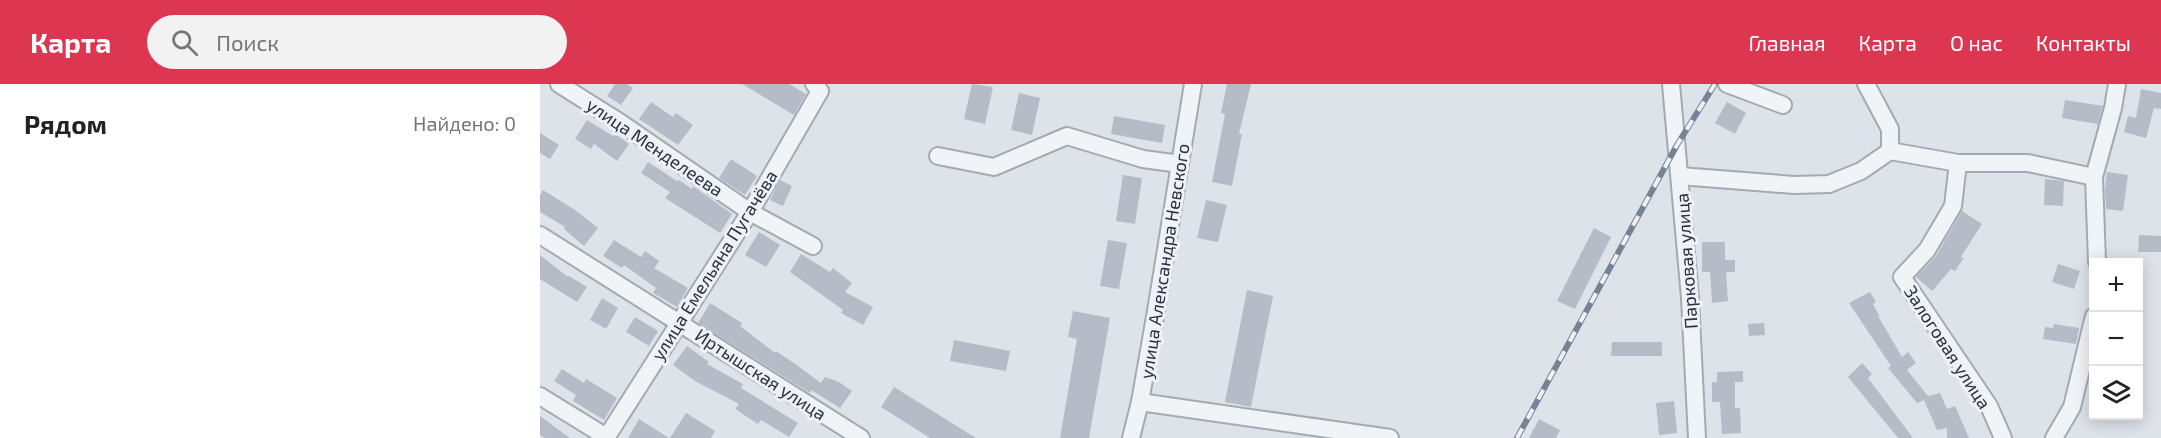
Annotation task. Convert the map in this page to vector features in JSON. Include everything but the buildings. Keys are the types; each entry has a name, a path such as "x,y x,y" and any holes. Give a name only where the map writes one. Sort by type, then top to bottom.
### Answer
{"street":[{"name":"улица Менделеева","path":"559,84 621,123 750,212 813,246"},
{"name":"улица Александра Невского","path":"1131,438 1140,402 1193,84"},
{"name":"Парковая улица","path":"1671,84 1690,298 1697,438"},
{"path":"1727,84 1783,105"},
{"path":"1866,84 1890,129 1890,151"},
{"path":"2097,258 2094,177 2113,108 2116,84"},
{"name":"улица Емельяна Пугачёва","path":"606,438 750,212 817,87"},
{"path":"938,156 994,166 1067,136 1143,159 1180,164"},
{"path":"1680,176 1794,185 1829,184 1861,171 1890,151 1958,163 2028,163 2094,177"},
{"name":"Залоговая улица","path":"1958,163 1953,206 1927,250 1902,277 1989,406 2003,438"},
{"name":"Иртышская улица","path":"540,235 861,438"},
{"path":"2054,438 2072,407 2089,337"},
{"path":"540,396 606,438"},
{"path":"1140,402 1390,438"}],"railway":[{"path":"1517,438 1677,145 1715,84"}]}
